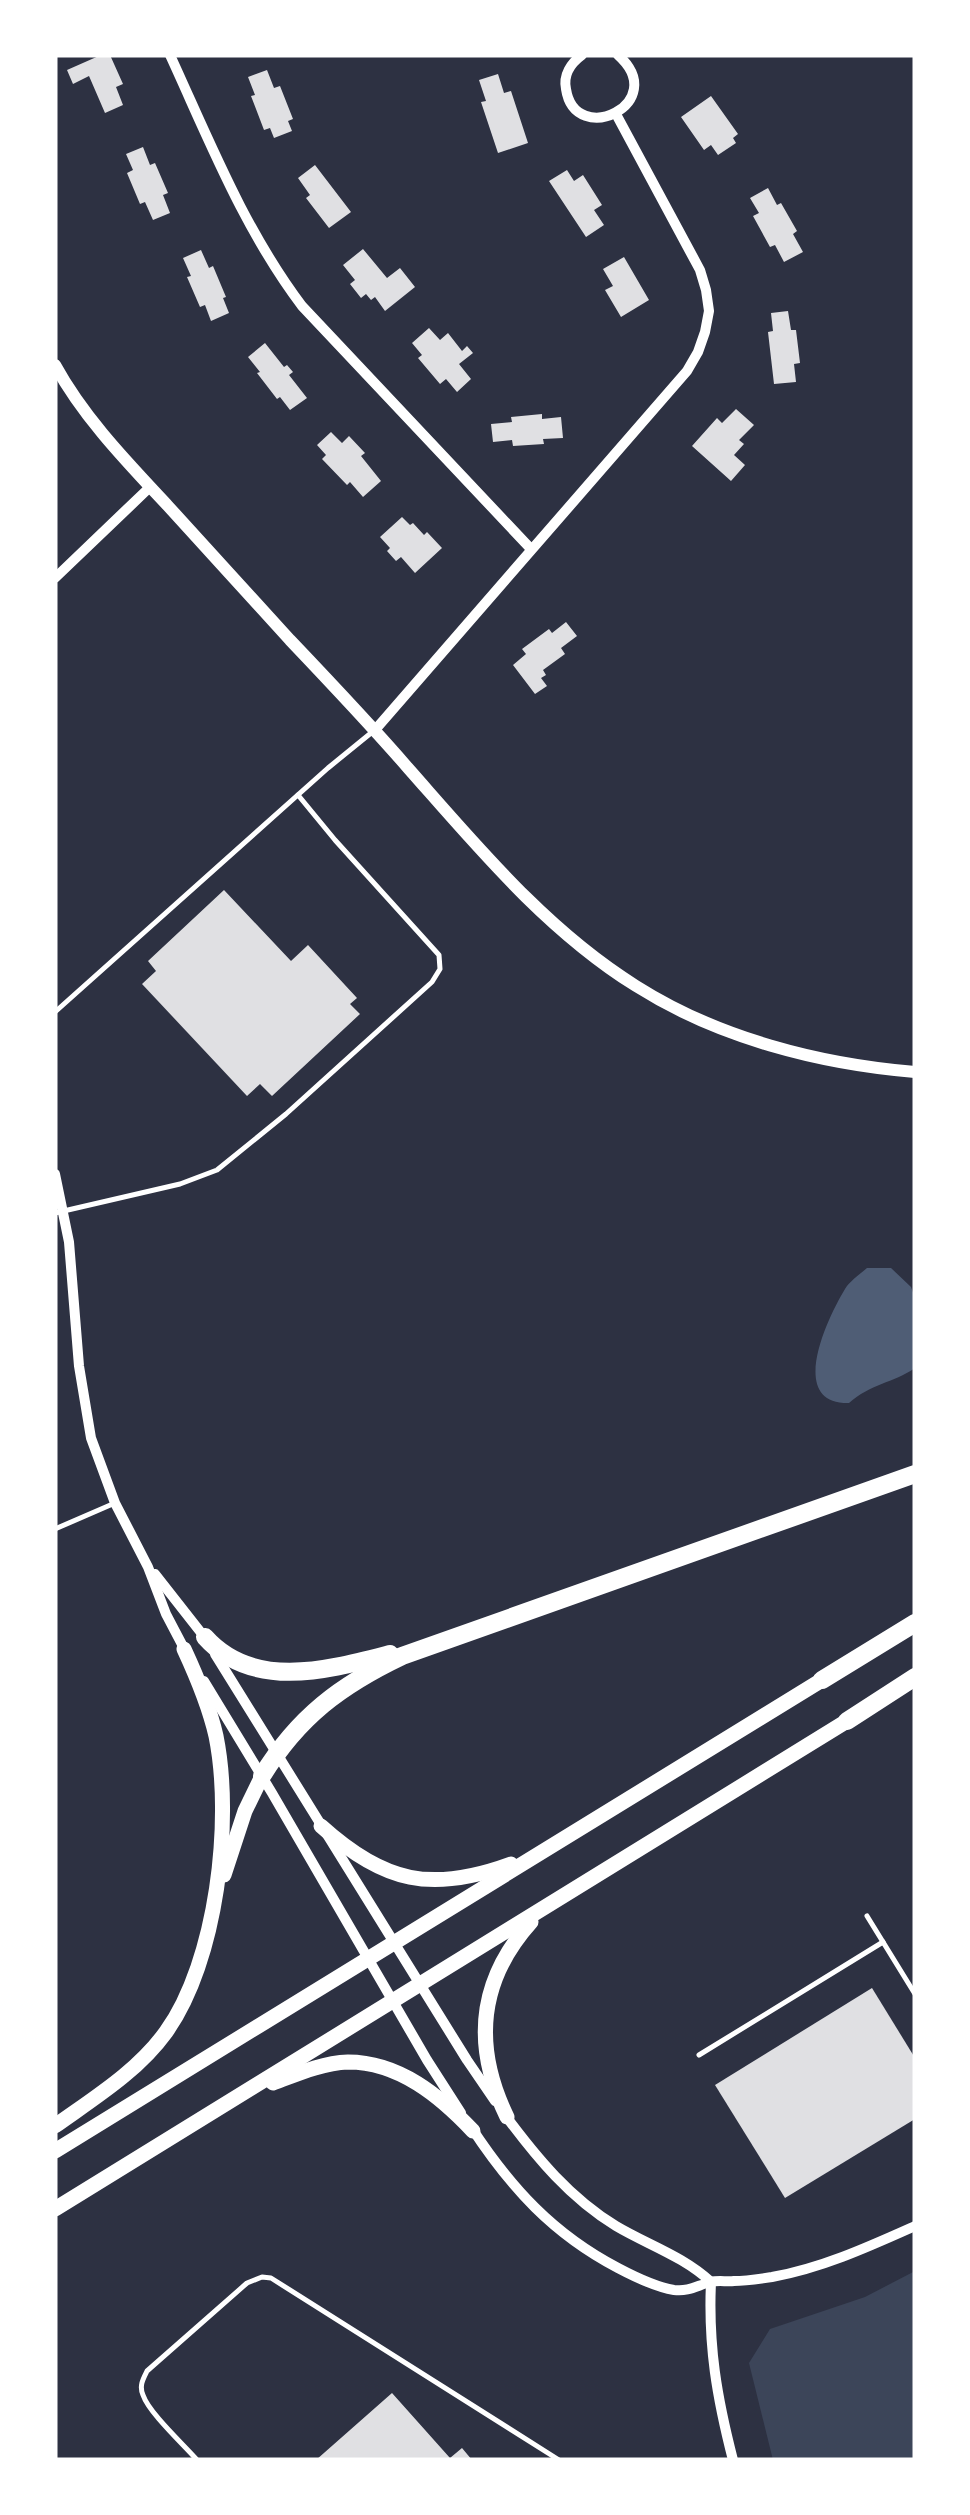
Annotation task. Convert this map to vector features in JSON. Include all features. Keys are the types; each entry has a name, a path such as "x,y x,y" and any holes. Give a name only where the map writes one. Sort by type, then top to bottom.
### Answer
{"highway":[{"path":"262,1776 290,1735 314,1711 355,1680 402,1656 915,1474"},
{"path":"822,1680 915,1623"},
{"path":"204,1636 221,1653 241,1664 287,1672 364,1660 467,1631"},
{"path":"847,1721 915,1680"}],"main road":[{"path":"184,1649 205,1697 220,1760 221,1828 215,1903"},
{"path":"55,2151 822,1680"},
{"path":"55,2210 847,1721"},
{"path":"55,2126 129,2072 166,2032 192,1984 241,1823 262,1776"},
{"path":"321,1826 344,1846 379,1867 428,1881 484,1873 547,1849"},
{"path":"506,2117 486,2058 487,2004 507,1954 549,1904"},
{"path":"232,2100 315,2068 348,2062 369,2064 402,2075 424,2088 473,2131"}],"street":[{"path":"170,55 233,195 276,272 302,306 530,549"},
{"path":"582,55 568,69 569,100 584,115 606,118 625,107 632,97 632,74 618,55"},
{"path":"375,730 686,371 698,352 709,311 700,270 616,114"},
{"path":"55,365 98,428 150,487 504,874 574,940 634,985 698,1018 766,1044 812,1056 915,1072"},
{"path":"55,578 150,487"},
{"path":"55,1174 71,1258 84,1405 115,1504 184,1649 436,2075 504,2174 552,2224 579,2245 623,2271 666,2288 684,2290 711,2282 760,2279 806,2269 915,2226"},
{"path":"148,1567 204,1636 466,2060 506,2117 548,2170 587,2206 630,2234 685,2261 711,2282"},
{"path":"711,2282 711,2352 733,2460"}],"lane":[{"path":"55,1012 375,730"},
{"path":"60,1212 180,1184 217,1170 286,1114 432,982 440,970 439,955 298,795"},
{"path":"55,1529 115,1504"},
{"path":"867,1916 915,1994"},
{"path":"699,2054 883,1942"},
{"path":"198,2460 146,2402 141,2387 143,2379 147,2371 246,2283 262,2277 271,2278 559,2460"}],"shaded area":[{"path":"867,1268 891,1268 911,1287 915,1298 915,1368 849,1403 830,1400 819,1390 816,1375 822,1338 845,1289"},
{"path":"915,2271 915,2460 773,2460 749,2363 770,2329 865,2297"}],"building":[{"path":"110,55 123,84 116,87 123,105 105,113 89,76 73,84 67,70"},
{"path":"267,70 274,88 280,86 293,119 288,121 292,131 274,138 270,128 264,130 248,77"},
{"path":"498,74 504,93 511,91 528,143 498,153 481,102 486,101 479,80"},
{"path":"711,96 738,134 733,138 736,143 718,155 711,145 704,150 681,117"},
{"path":"143,147 168,193 163,195 170,213 153,220 145,202 140,204 127,173 133,170 126,154"},
{"path":"315,165 351,212 329,228 306,198 310,195 298,178"},
{"path":"567,170 574,181 583,175 602,205 594,210 604,225 586,237 549,181"},
{"path":"768,188 797,231 793,234 803,252 784,262 775,245 770,247 753,216 759,213 750,198"},
{"path":"363,249 387,278 400,268 415,287 385,311 375,297 371,300 366,294 361,298 350,284 355,280 343,265"},
{"path":"201,250 209,268 213,266 229,313 211,321 205,305 200,307 183,258"},
{"path":"624,257 649,300 621,317 605,290 613,286 603,269"},
{"path":"788,311 791,330 796,330 800,363 794,364 796,382 774,384 768,332 773,331 771,313"},
{"path":"429,328 440,340 448,333 462,351 467,346 473,353 459,364 471,379 457,392 446,379 440,384 418,358 422,355 412,343"},
{"path":"265,343 284,367 287,365 293,372 289,375 307,398 290,410 280,397 277,399 248,357"},
{"path":"736,409 754,425 739,440 744,444 734,455 745,465 731,481 692,446 717,418 722,423"},
{"path":"542,414 542,419 561,417 563,438 513,446 512,440 493,442 491,424 512,422 511,417"},
{"path":"331,432 342,443 349,436 365,453 361,456 381,481 363,497 322,459 326,455 317,445"},
{"path":"402,517 424,535 427,532 442,548 415,573 401,557 396,561 380,537"},
{"path":"566,622 577,636 561,648 565,654 543,670 546,675 541,678 547,686 535,694 513,665 526,654 522,649"},
{"path":"224,890 291,961 308,945 357,998 350,1004 360,1014 272,1096 260,1084 247,1096 142,984 156,971 148,961"},
{"path":"872,1988 915,2058 915,2119 785,2198 715,2085"},
{"path":"392,2393 450,2458 462,2448 472,2460 316,2460"}]}
